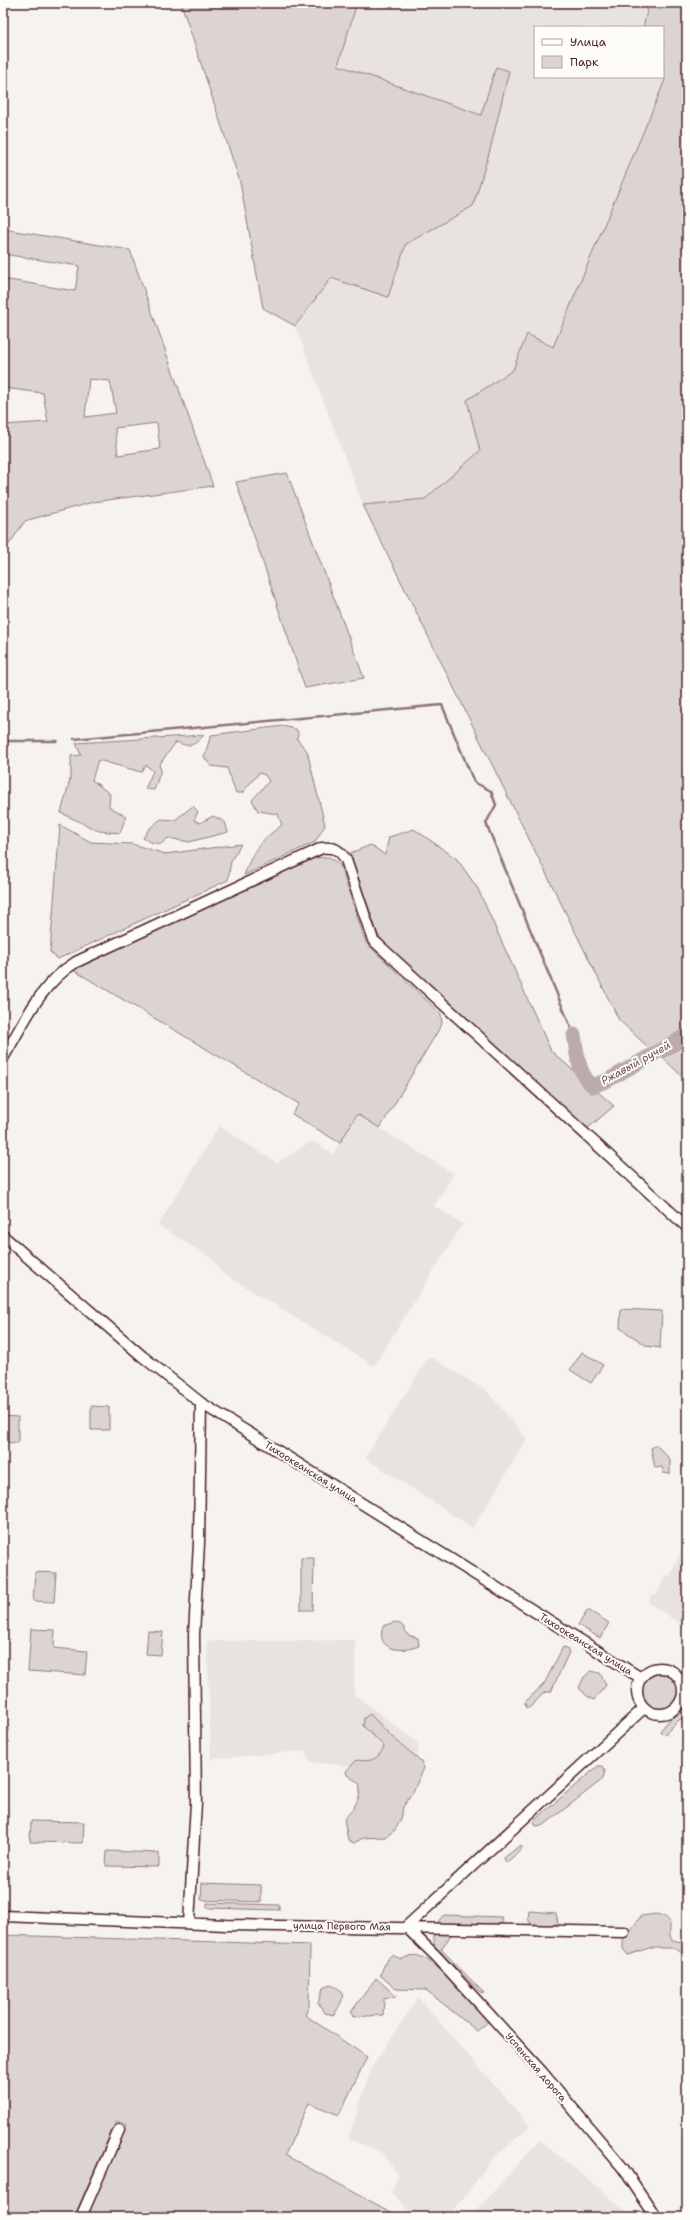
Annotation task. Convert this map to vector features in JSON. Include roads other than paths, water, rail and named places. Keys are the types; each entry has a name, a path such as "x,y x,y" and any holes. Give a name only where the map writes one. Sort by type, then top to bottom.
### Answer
{"street":[{"path":"3,1058 45,987 63,970 76,962 315,851 333,847 341,852 346,860 373,940 687,1227"},
{"name":"Тихоокеанская улица","path":"3,1236 142,1356 201,1403 641,1678"},
{"path":"189,1923 196,1803 194,1635 199,1543 201,1403"},
{"path":"655,1669 664,1669 675,1675 685,1685 681,1701 671,1711 657,1714 644,1708 637,1694 641,1678 647,1672 655,1669"},
{"name":"улица Первого Мая","path":"3,1916 189,1923 406,1926 644,1708"},
{"path":"406,1926 521,1931 624,1932"},
{"name":"Успенская дорога","path":"406,1926 436,1956 542,2072 623,2168 656,2217"},
{"path":"81,2217 119,2130"}],"waterway":[{"path":"74,739 442,705 474,782 491,791 496,805 486,823 574,1035"},
{"path":"3,741 57,741"},
{"name":"Ржавый ручей","path":"574,1035 581,1070 593,1086 608,1080 687,1035"}]}
